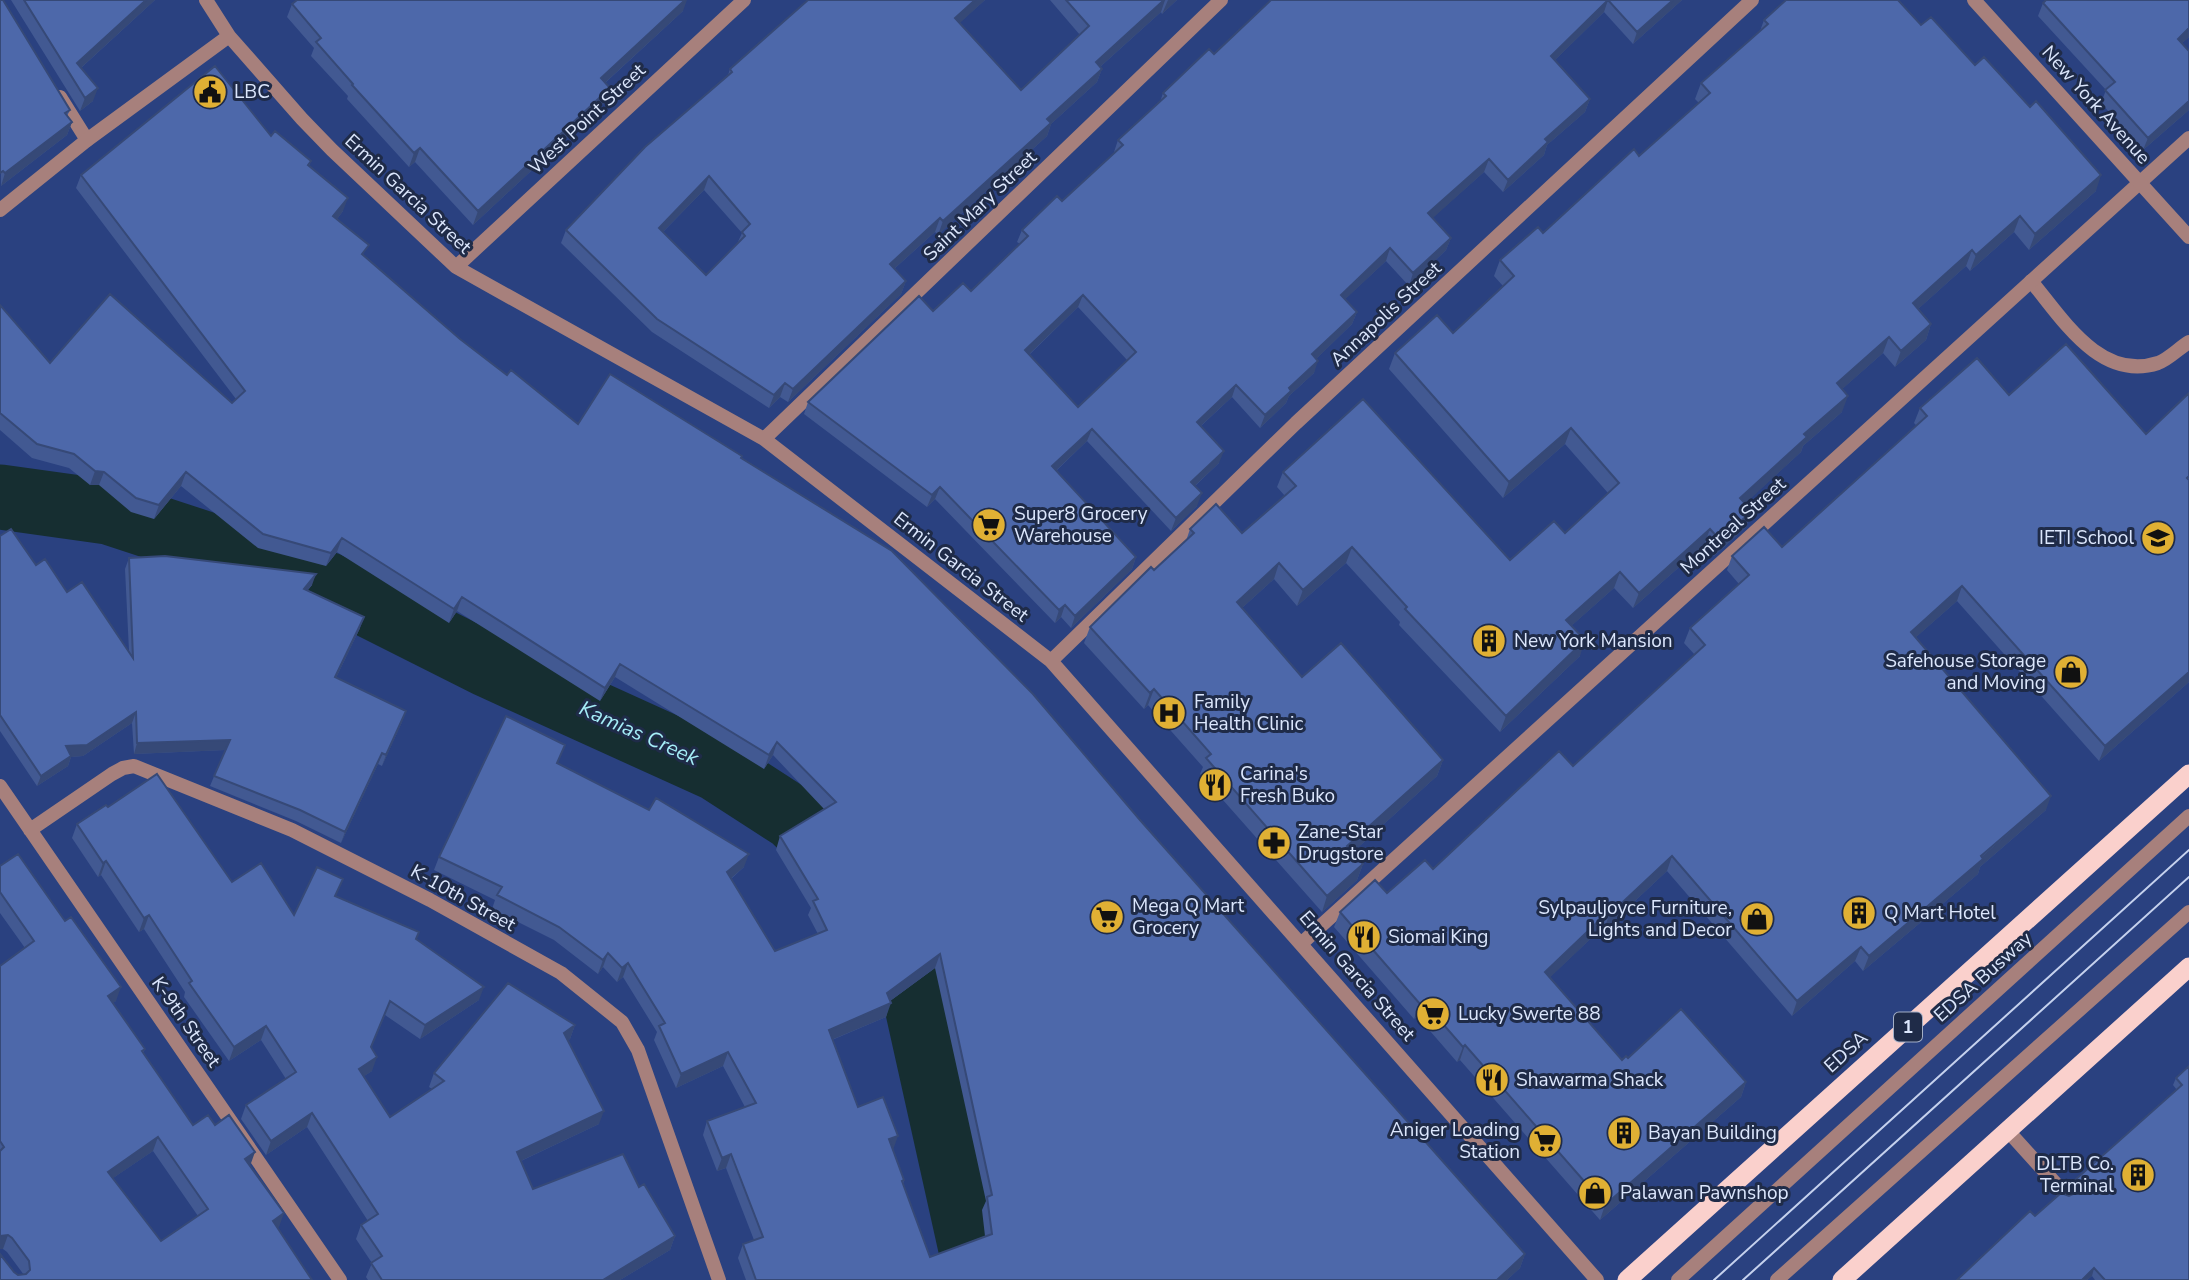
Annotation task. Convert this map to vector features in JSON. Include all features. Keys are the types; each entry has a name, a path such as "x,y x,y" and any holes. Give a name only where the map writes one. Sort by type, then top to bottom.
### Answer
{"highway":[{"name":"EDSA","path":"1627,1280 2189,774"},
{"path":"1842,1280 2189,967"}],"street":[{"name":"Ermin Garcia Street","path":"206,0 229,36 332,150 456,267 764,439 1051,661 1303,943 1597,1280"},
{"name":"West Point Street","path":"456,267 744,0"},
{"name":"Saint Mary Street","path":"764,439 1221,0"},
{"name":"Annapolis Street","path":"1051,661 1296,423 1752,0"},
{"name":"New York Avenue","path":"1974,0 2189,237"},
{"path":"0,210 87,140 229,36"},
{"path":"51,82 87,140"},
{"name":"Montreal Street","path":"1303,943 2189,138"},
{"path":"2031,281 2087,346 2106,360 2134,367 2160,362 2189,342"},
{"name":"K-10th Street","path":"30,831 112,774 134,766 292,830 430,900 561,973 622,1022 638,1050 713,1278"},
{"name":"K-9th Street","path":"0,786 340,1280"},
{"name":"EDSA Busway","path":"1678,1280 2189,816"},
{"path":"1777,1280 2189,912"},
{"path":"2008,1131 2065,1194"}],"building":[{"path":"0,0 3,0 70,110 65,113 72,122 5,173 0,173"},
{"path":"24,0 146,0 77,63 98,88 85,98"},
{"path":"297,0 685,0 601,78 610,88 478,211 420,148 414,153 352,85 316,42 321,38 292,4"},
{"path":"808,0 975,0 955,18 1021,90 1089,26 1066,0 1164,0 1096,62 1102,69 1047,119 1051,123 943,221 940,218 890,264 906,281 793,389 785,383 774,395 657,319 566,230 645,147 732,72 730,69","holes":["709,176 750,224 742,232 745,236 706,275 659,228"]},
{"path":"1271,0 1608,0 1551,56 1590,99 1545,139 1548,142 1508,180 1489,159 1428,213 1451,238 1413,273 1390,248 1341,295 1357,312 1312,354 1318,361 1265,415 1236,385 1197,422 1224,451 1191,482 1202,493 1176,518 1092,429 1052,466 1136,557 1075,616 1065,605 1059,610 940,487 932,495 808,402 919,296 933,311 963,283 971,291 1028,236 1022,230 1057,196 1062,201 1123,145 1118,140 1166,96 1163,93 1209,49 1214,54","holes":["1083,295 1136,352 1078,407 1025,350"]},
{"path":"1608,0 1673,0 1637,32"},
{"path":"1786,0 1898,0 1921,25 1931,17 1975,65 1984,57 2030,107 2036,101 2101,175 2035,234 2020,216 1976,255 1972,250 1913,303 1931,324 1901,351 1889,337 1837,383 1848,396 1804,434 1807,437 1740,498 1752,511 1720,540 1710,529 1639,593 1620,572 1566,620 1585,640 1506,716 1405,609 1407,607 1352,547 1303,590 1279,563 1237,602 1302,677 1341,643 1443,760 1347,846 1363,864 1327,896 1206,758 1211,754 1154,689 1150,693 1090,627 1151,567 1154,570 1194,533 1190,529 1216,504 1242,533 1296,486 1283,472 1363,399 1510,560 1554,521 1565,533 1619,483 1571,428 1509,482 1395,353 1437,315 1453,333 1514,276 1500,260 1538,227 1543,233 1634,149 1639,156 1710,93 1701,83 1768,24 1764,20"},
{"path":"2046,0 2189,0 2189,28 2178,39 2189,51 2189,101 2148,138 2105,90 2115,82 2043,3"},
{"path":"215,66 271,136 275,131 311,161 308,165 348,198 333,216 369,245 362,254 460,339 507,375 511,370 578,424 610,374 892,551 1033,694 1140,820 1525,1254 1497,1280 756,1280 743,1244 763,1237 731,1154 722,1158 707,1121 756,1103 728,1052 681,1074 659,1026 665,1023 628,963 622,968 608,953 603,960 559,927 497,895 502,887 439,857 506,716 565,745 557,763 649,810 656,798 749,854 727,872 775,951 827,930 813,901 818,899 780,836 836,802 777,742 769,755 620,664 605,688 462,597 454,609 342,538 331,553 263,534 186,472 159,505 136,498 104,472 95,471 74,454 37,444 0,413 0,305 50,363 110,294 232,403 245,391 81,175","holes":["940,954 992,1195 987,1197 992,1234 930,1257 889,1139 898,1136 883,1097 858,1107 829,1030 891,1003 887,993"]},
{"path":"2066,344 2146,434 2189,393 2189,672 2105,746 1962,586 1911,632 2051,796 1981,856 1983,859 1869,956 1861,947 1797,1001 1672,856 1609,915 1607,913 1545,972 1622,1060 1626,1056 1628,1058 1681,1009 1746,1082 1605,1205 1465,1045 1463,1047 1423,1001 1420,1004 1340,912 1375,880 1387,893 1425,860 1433,869 1559,751 1573,766 1705,645 1690,628 1749,575 1732,556 1764,527 1782,547 1927,416 1920,408 1977,358 2009,395"},
{"path":"11,529 36,565 45,559 67,592 82,582 133,658 129,558 165,556 316,574 304,589 364,617 335,677 406,711 386,755 382,753 345,832 300,810 214,776 230,740 137,743 136,712 87,745 66,746 71,756 41,776 0,715 0,536"},
{"path":"157,774 232,882 261,863 294,915 317,867 343,879 335,896 419,932 416,939 484,987 425,1025 390,1001 371,1047 377,1057 359,1069 390,1117 444,1081 434,1073 508,983 575,1025 564,1033 604,1111 517,1152 533,1189 623,1154 639,1187 644,1184 675,1236 603,1280 382,1280 371,1263 382,1256 361,1225 378,1214 312,1113 271,1141 246,1105 296,1072 266,1026 234,1047 189,983 192,981 149,915 144,918 106,861 103,863 77,824"},
{"path":"18,854 65,921 71,917 121,987 108,996 193,1125 208,1115 215,1125 229,1115 255,1152 245,1159 284,1213 273,1221 312,1280 0,1280 0,1254 18,1275 26,1274 30,1270 29,1261 12,1238 8,1235 0,1236 0,1151 4,1147 0,1141 0,966 34,941 0,892 0,866","holes":["158,1137 208,1209 161,1241 108,1172"]},
{"name":"DLTB Co. Terminal","path":"2189,1066 2189,1280 2105,1280 2094,1268 2082,1280 1957,1280 2030,1211 2035,1216 2061,1193 2069,1196 2075,1193 2075,1180 2182,1085 2176,1078"}],"waterway":[{"name":"Kamias Creek","path":"0,497 108,512 327,584 488,665 717,769 793,818 840,864 857,910 914,993 976,1280"}],"tram line":[{"path":"1714,1280 2189,850"},
{"path":"1743,1280 2189,877"}],"place":[{"name":"LBC","path":"210,92"},
{"name":"Super8 Grocery Warehouse","path":"989,525"},
{"name":"IETI School","path":"2158,538"},
{"name":"New York Mansion","path":"1489,641"},
{"name":"Safehouse Storage and Moving","path":"2071,672"},
{"name":"Family Health Clinic","path":"1169,713"},
{"name":"Carina's Fresh Buko","path":"1215,785"},
{"name":"Zane-Star Drugstore","path":"1274,843"},
{"name":"Q Mart Hotel","path":"1859,913"},
{"name":"Mega Q Mart Grocery","path":"1107,917"},
{"name":"Sylpauljoyce Furniture, Lights and Decor","path":"1757,919"},
{"name":"Siomai King","path":"1364,937"},
{"name":"Lucky Swerte 88","path":"1433,1014"},
{"name":"Shawarma Shack","path":"1492,1080"},
{"name":"Bayan Building","path":"1624,1133"},
{"name":"Aniger Loading Station","path":"1545,1141"},
{"name":"DLTB Co. Terminal","path":"2138,1175"},
{"name":"Palawan Pawnshop","path":"1595,1193"}]}
